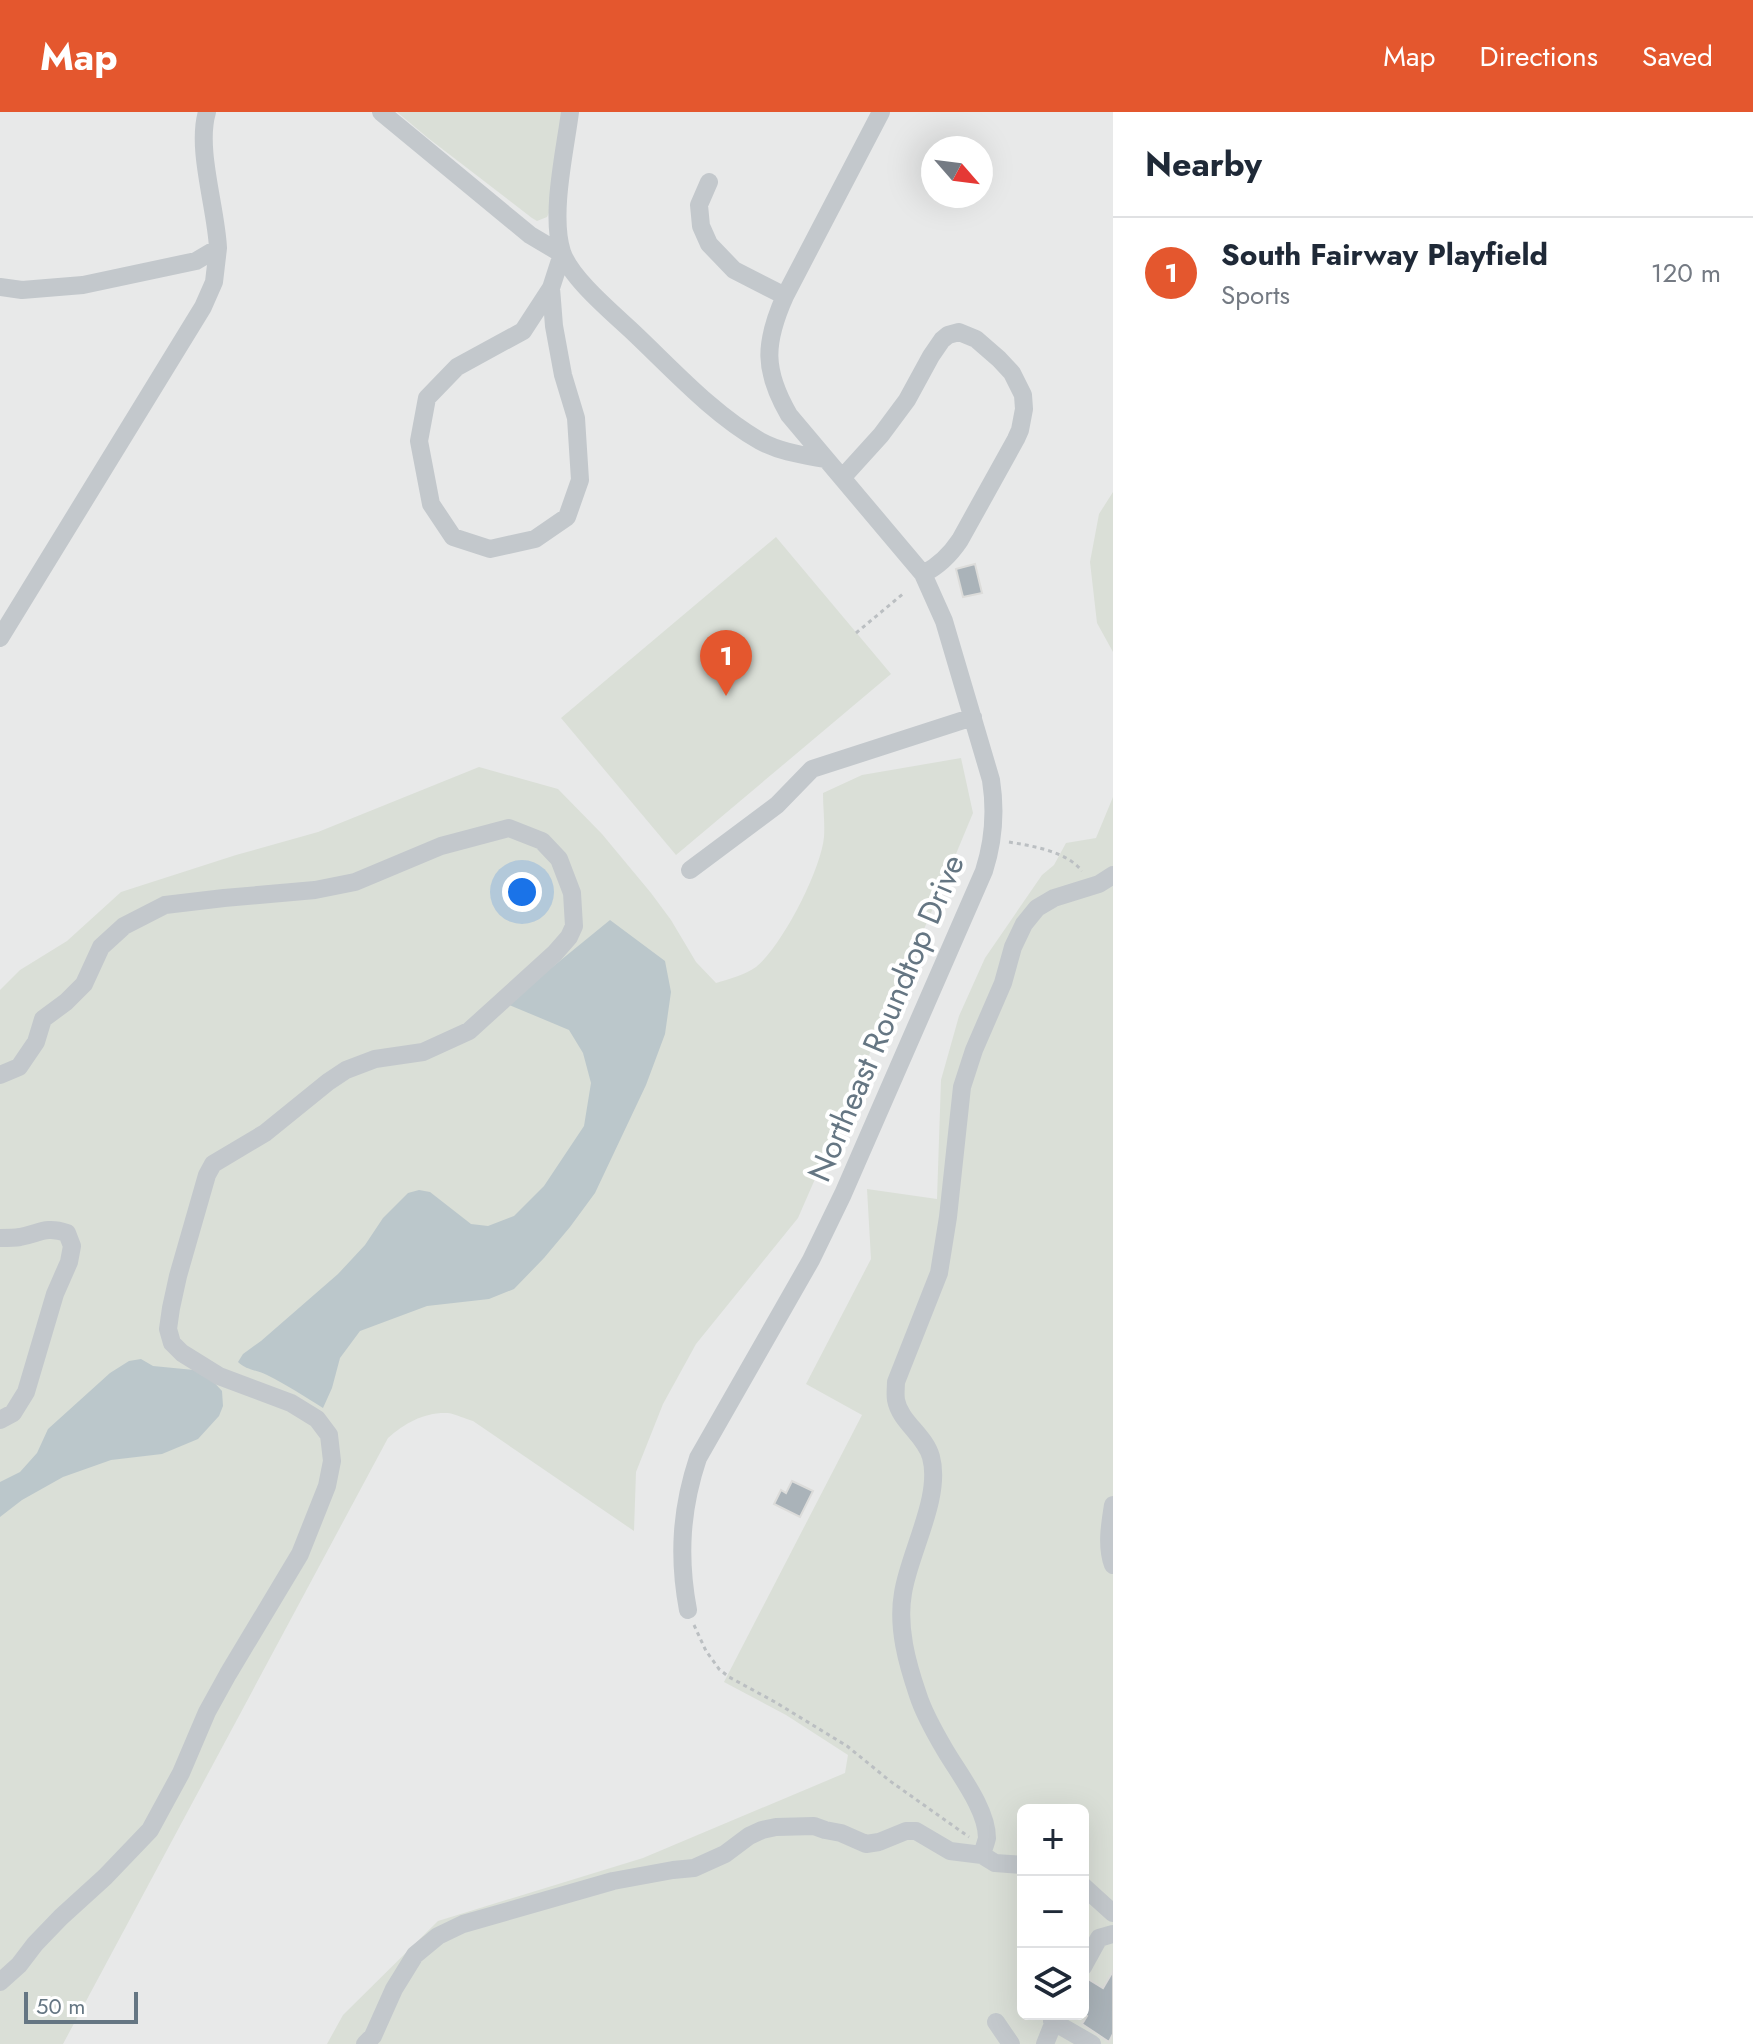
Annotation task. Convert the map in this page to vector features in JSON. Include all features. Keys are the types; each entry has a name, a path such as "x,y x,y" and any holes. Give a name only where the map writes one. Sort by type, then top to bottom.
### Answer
{"street":[{"path":"0,638 203,307 214,282 218,248 203,143 207,112"},
{"path":"381,112 530,235 562,254 596,297 699,394 737,425 781,450 825,459"},
{"path":"551,288 563,375 576,418 580,480 567,517 535,539 490,549 453,537 431,504 419,441 427,398 457,367 523,331 551,288 562,254 557,215 570,112"},
{"name":"Northeast Roundtop Drive","path":"688,1610 681,1546 685,1509 698,1458 811,1260 843,1194 984,871 993,840 995,801 991,780 944,621 923,574 789,415 771,373 769,342 773,322 881,112"},
{"path":"709,182 699,205 701,226 709,244 734,270 785,296"},
{"path":"0,287 22,290 83,285 196,261 218,248"},
{"path":"842,478 881,435 907,400 931,356 948,335 959,332 976,339 1012,373 1023,395 1024,409 1016,439 953,551 935,568 923,574"},
{"path":"690,870 777,805 812,769 973,717"},
{"path":"0,1075 19,1067 36,1042 43,1019 84,984 101,947 124,926 165,905 315,890 355,882 441,846 509,828 542,841 559,859 572,893 574,926 569,937 469,1031 423,1052 375,1059 346,1070 265,1133 213,1164 207,1175 171,1308 168,1329 172,1343 182,1353 219,1376 291,1403 317,1419 329,1435 332,1461 327,1486 300,1554 207,1712 181,1773 150,1830 0,1982"},
{"path":"982,1855 987,1838 983,1821 918,1697 903,1638 903,1594 931,1492 932,1475 931,1457 924,1443 901,1415 896,1400 896,1382 939,1273 950,1205 962,1087 974,1050 1003,983 1013,947 1024,924 1037,908 1054,898 1099,884 1113,875"},
{"path":"0,1238 19,1237 44,1229 56,1230 67,1233 72,1246 26,1392 13,1413 0,1420"},
{"path":"1113,1505 1110,1558 1113,1565"},
{"path":"365,2044 373,2036 394,1989 415,1955 438,1936 463,1924 613,1881 694,1868 725,1854 762,1830 814,1826 866,1844 906,1831 916,1831 950,1851 982,1855 995,1863 1017,1865"},
{"path":"1089,1891 1113,1913"},
{"path":"1089,1956 1099,1938 1113,1934"},
{"path":"1045,2044 1053,2020"},
{"path":"1057,2020 1092,2044"},
{"path":"996,2022 1011,2044"}],"path":[{"path":"856,633 904,593"},
{"path":"993,840 1029,846 1075,863 1083,872 1085,889"},
{"path":"688,1610 706,1651 719,1669 847,1746 890,1781 969,1836 982,1855"}],"shaded area":[{"path":"0,112 1113,112 1113,2044 0,2044"},
{"path":"397,112 562,112 547,217 537,221 532,218"},
{"path":"1113,492 1113,652 1097,623 1090,562 1099,514"},
{"path":"776,537 891,674 676,855 561,718"},
{"path":"961,758 973,813 938,897 798,1218 696,1344 663,1404 636,1472 634,1531 473,1421 448,1413 431,1414 408,1423 394,1433 388,1438 63,2044 0,2044 0,990 20,970 67,941 121,892 318,832 479,767 558,789 602,834 651,893 696,962 716,983 756,967 777,942 799,906 821,851 823,793 862,775"},
{"path":"1113,797 1113,2044 327,2044 343,2015 438,1921 643,1858 845,1773 848,1755 786,1715 724,1682 862,1415 806,1384 871,1259 867,1189 937,1199 941,1080 959,1016 985,958 1042,875 1054,865 1066,843 1096,838"},
{"path":"610,920 665,961 671,992 665,1034 646,1085 595,1193 570,1227 514,1289 489,1299 427,1306 360,1331 340,1358 323,1408 263,1373 241,1365 238,1362 243,1354 338,1274 365,1245 383,1218 408,1193 419,1190 430,1192 471,1224 488,1226 514,1216 544,1186 584,1126 591,1083 583,1053 569,1030 507,1004"},
{"path":"141,1359 153,1366 194,1370 210,1378 222,1391 223,1406 219,1416 198,1439 162,1454 111,1460 63,1477 22,1500 0,1517 0,1482 20,1472 37,1453 48,1429 110,1373 129,1361"}],"building":[{"path":"975,564 982,593 963,597 956,569"},
{"path":"792,1481 813,1491 800,1517 774,1504 781,1490 786,1493"},
{"path":"1113,1971 1113,2034 1109,2042 1082,2024 1089,2020 1089,1980 1103,1988"}],"place":[{"name":"South Fairway Playfield","path":"726,696"}]}
